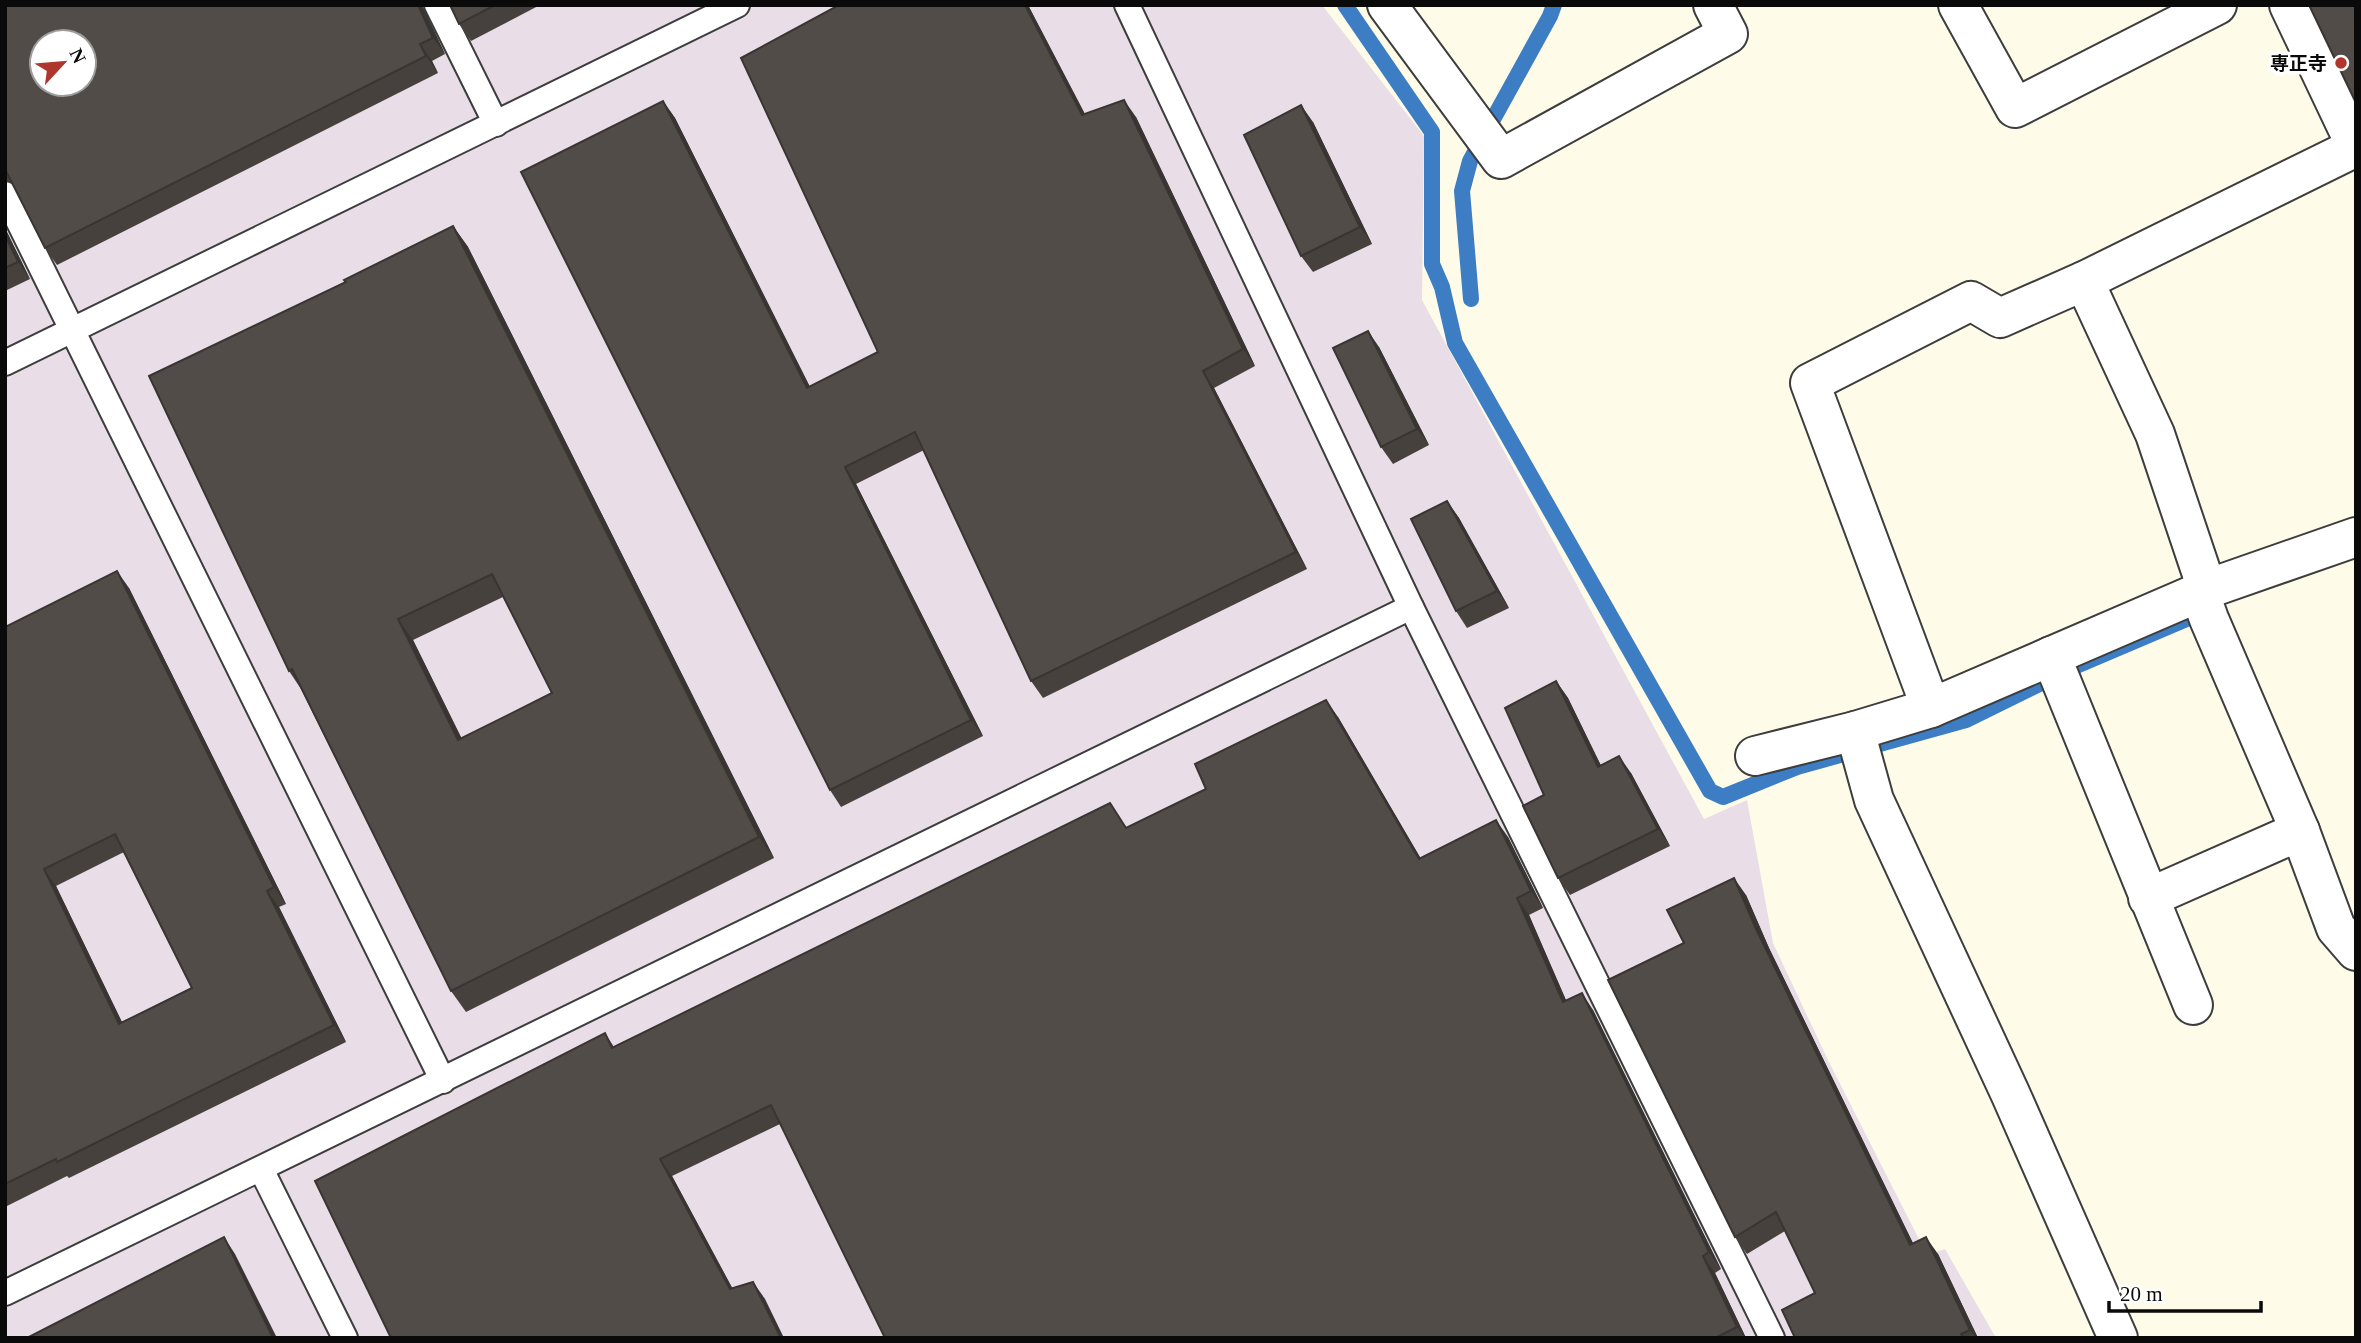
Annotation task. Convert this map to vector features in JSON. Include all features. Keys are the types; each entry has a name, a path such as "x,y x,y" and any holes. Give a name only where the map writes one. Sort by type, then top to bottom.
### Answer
{"street":[{"path":"1406,15 1501,159 1728,34 1713,5"},
{"path":"1958,5 2015,108 2217,5"},
{"path":"1931,708 1810,383 1971,301 2000,318 2084,281 2356,147 2288,5"},
{"path":"2084,281 2155,434 2207,604 2300,831 2336,928 2356,951"},
{"path":"1755,756 1859,745 1931,708 2056,669 2356,537"},
{"path":"2056,669 2193,1005"},
{"path":"1859,745 1874,800 2010,1093 2118,1338"},
{"path":"2148,898 2300,831"}],"lane":[{"path":"437,5 496,124"},
{"path":"5,363 737,5"},
{"path":"1128,5 1411,607 1772,1338"},
{"path":"5,194 443,1081"},
{"path":"5,1293 1411,607"},
{"path":"261,1169 345,1338"}],"shaded area":[{"path":"5,5 1322,5 1424,136 1422,300 1704,819 1747,800 1773,943 1828,1060 1927,1255 1945,1249 1996,1338 5,1338"}],"building":[{"path":"5,5 418,5 433,38 420,44 426,56 45,248 5,169"},
{"path":"450,5 495,5 459,24"},
{"path":"839,5 1025,5 1082,115 1124,100 1243,349 1203,371 1296,552 1031,681 915,432 845,467 971,720 830,790 521,172 663,101 807,388 878,352 741,58"},
{"name":"専正寺","path":"2309,5 2356,5 2356,103"},
{"path":"1301,105 1360,227 1301,256 1244,135"},
{"path":"453,226 759,837 451,991 292,669 289,671 149,376 346,282 344,280","holes":["492,574 552,693 458,740 398,619"]},
{"path":"5,235 18,262 5,268"},
{"path":"1368,331 1417,429 1381,447 1333,348"},
{"path":"1447,501 1497,591 1456,611 1411,519"},
{"path":"117,571 274,887 267,891 334,1025 57,1162 56,1159 5,1184 5,627","holes":["115,834 192,988 119,1024 44,869"]},
{"path":"1556,681 1598,767 1619,756 1658,829 1558,878 1523,806 1544,795 1505,708"},
{"path":"1326,700 1419,859 1496,820 1531,891 1517,898 1563,1002 1582,993 1709,1252 1703,1256 1737,1327 1715,1338 885,1338 771,1105 660,1159 730,1289 753,1282 781,1338 391,1338 315,1181 605,1033 612,1048 1110,803 1126,828 1206,789 1195,764"},
{"path":"1734,878 1757,931 1910,1245 1926,1237 1970,1330 1961,1334 1963,1338 1795,1338 1782,1310 1815,1293 1776,1212 1735,1237 1608,980 1684,943 1667,910"},
{"path":"224,1237 273,1338 27,1338"}],"waterway":[{"path":"1345,5 1432,132 1432,264 1442,287 1455,343 1710,791 1723,797 1797,767 1966,720 2074,667 2208,610"},
{"path":"1471,299 1462,191 1470,161 1554,5"}],"place":[{"name":"専正寺","path":"2341,63"}]}
